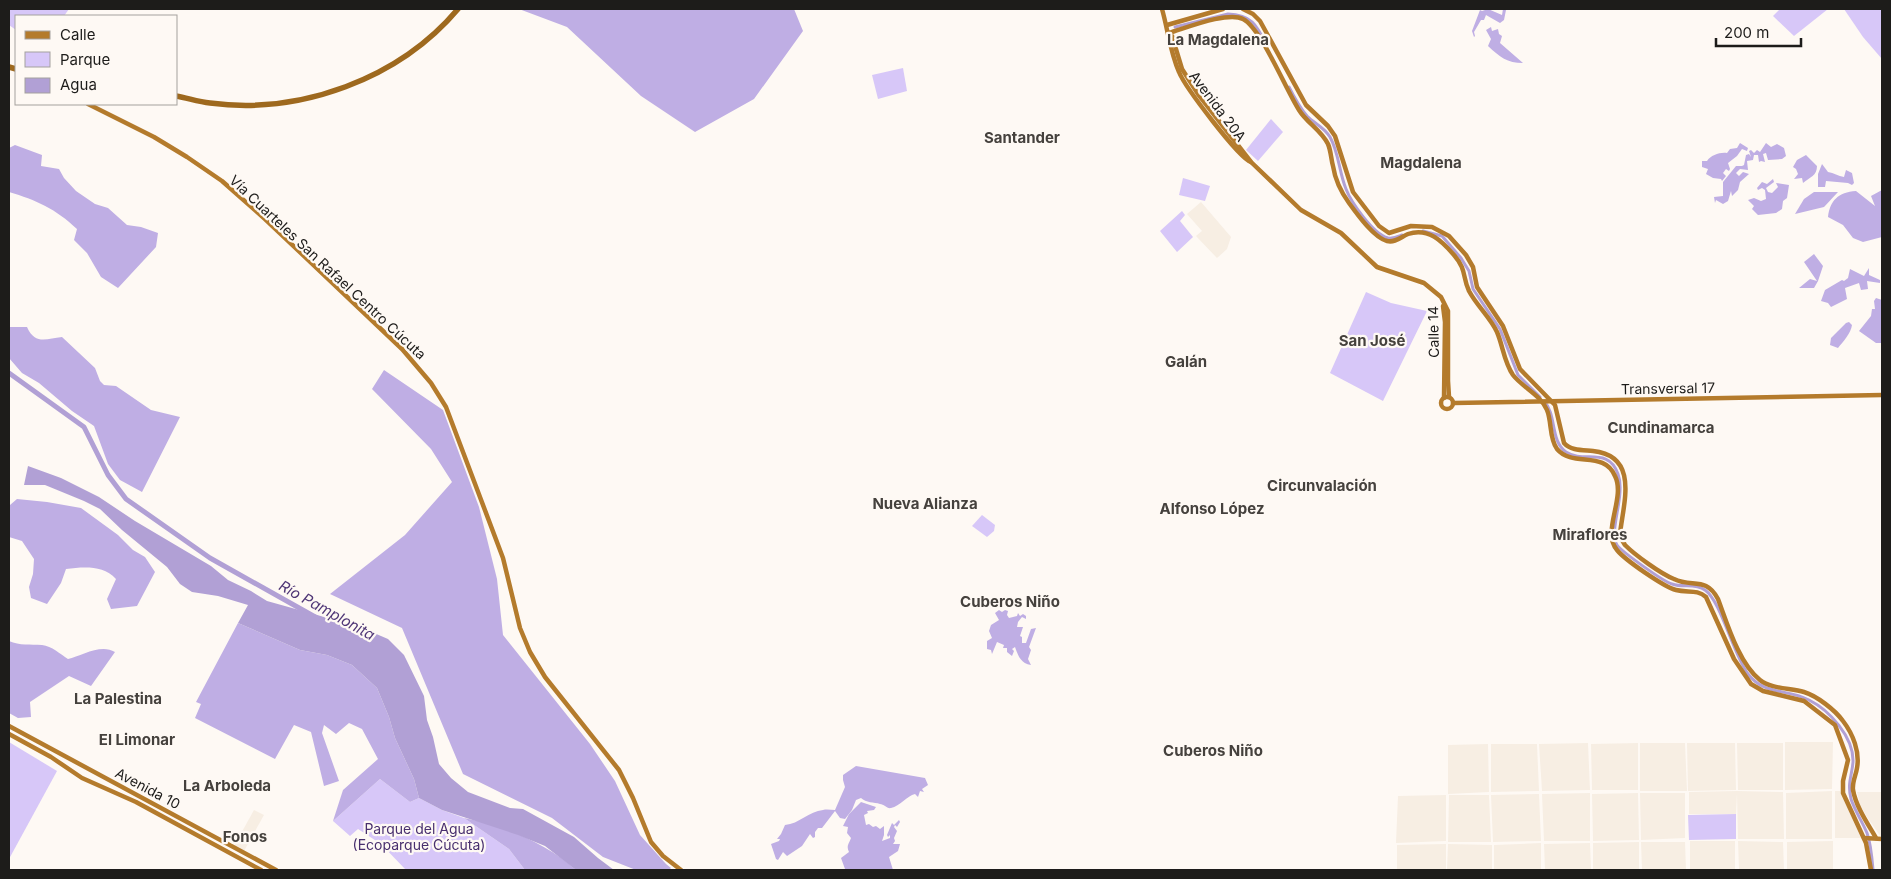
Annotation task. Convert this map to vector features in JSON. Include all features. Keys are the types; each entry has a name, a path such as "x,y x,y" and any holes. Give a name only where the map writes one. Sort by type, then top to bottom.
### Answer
{"highway":[{"path":"178,96 210,104 258,104 312,98 356,83 390,66 420,46 458,9"}],"main road":[{"name":"Avenida 20A","path":"1162,9 1169,33 1172,36 1186,76 1251,162 1301,210 1341,233 1377,267 1424,284 1442,299"},
{"path":"1167,25 1223,9"},
{"path":"1243,9 1253,14 1260,21 1306,105 1333,133 1349,183 1360,203 1381,229 1386,232 1392,232 1411,226 1422,225 1439,230 1451,238 1471,262 1477,287 1503,326 1520,369 1552,402 1556,409 1565,444 1570,448 1606,454 1615,460 1620,467 1626,488 1620,534 1625,545 1673,579 1701,583 1712,590 1718,599 1744,659 1760,680 1767,684 1809,694 1844,722 1854,741 1857,753 1857,766 1853,787 1869,838 1871,870"},
{"path":"1169,33 1227,16 1241,18 1254,29 1301,114 1325,138 1330,149 1333,168 1341,190 1349,203 1374,233 1383,240 1391,241 1414,233 1430,235 1441,240 1460,263 1471,294 1497,332 1511,372 1542,402 1548,412 1554,442 1560,452 1571,458 1603,462 1610,467 1616,476 1618,491 1611,535 1613,545 1628,559 1672,589 1698,592 1704,595 1710,602 1740,670 1754,687 1801,700 1837,728 1848,760 1843,781 1844,796 1869,838"},
{"name":"Vía Cuarteles San Rafael Centro Cúcuta","path":"90,105 154,138 200,165 226,185 265,219 402,349 431,383 446,407 500,550 520,628 530,652 545,677 619,770 652,842 663,856 681,870"},
{"name":"Calle 14","path":"1442,299 1448,311 1448,381 1450,397"},
{"name":"Calle 14","path":"1442,299 1445,322 1444,398"},
{"name":"Transversal 17","path":"1454,403 1882,395"},
{"path":"1450,397 1454,403 1452,408 1445,409 1441,404 1444,398 1450,397"},
{"name":"Avenida 10","path":"9,726 276,870"},
{"name":"Avenida 10","path":"9,734 51,757 82,778 136,802 261,870"},
{"path":"82,778 86,774 86,769"},
{"path":"91,782 95,774"},
{"path":"1869,838 1882,839"}],"shaded area":[{"path":"519,9 794,9 803,31 754,99 695,132 641,96 567,27"},
{"path":"1488,9 1502,15 1503,9 1508,9 1506,10 1504,20 1500,23 1486,15 1474,32 1474,37 1472,31 1480,10"},
{"path":"1491,27 1492,31 1498,29 1499,34 1502,36 1500,43 1523,63 1504,59 1488,46 1491,39 1486,30"},
{"path":"1740,143 1748,148 1747,151 1742,149 1728,163 1730,169 1729,171 1726,169 1723,173 1726,176 1722,181 1706,174 1708,169 1702,167 1702,161 1707,161 1716,154 1727,153 1730,149 1737,148"},
{"path":"1766,143 1771,147 1777,144 1784,148 1786,156 1782,159 1768,160 1766,153 1763,154 1765,162 1759,162 1758,155 1754,155 1753,160 1747,161 1748,170 1740,169 1736,173 1739,176 1743,172 1749,174 1740,182 1738,190 1732,196 1731,191 1728,201 1723,204 1716,200 1715,203 1714,197 1723,196 1723,182 1736,166 1744,165 1746,155 1749,154 1751,157 1749,151 1751,150 1754,153 1757,150 1760,152"},
{"path":"15,145 42,155 41,166 59,169 64,178 76,191 95,204 108,208 127,225 141,227 158,233 156,247 118,288 101,277 87,253 74,240 77,229 45,206 9,192 9,148"},
{"path":"1806,155 1817,166 1817,169 1813,176 1803,183 1802,178 1794,179 1798,174 1793,167 1797,160"},
{"path":"1822,164 1828,172 1840,176 1844,177 1846,170 1852,173 1854,183 1852,185 1826,181 1825,187 1818,187 1818,174"},
{"path":"1773,179 1774,182 1766,188 1768,192 1772,193 1778,187 1776,183 1789,185 1787,198 1783,201 1782,209 1776,213 1758,215 1752,209 1754,206 1748,200 1754,198 1761,201 1766,199 1765,190 1762,188 1758,190 1757,188 1762,182 1767,184"},
{"path":"1882,190 1882,237 1863,242 1853,238 1843,225 1828,217 1833,202 1844,193 1856,191 1875,206 1871,196"},
{"path":"1814,192 1838,192 1824,207 1795,214 1804,199"},
{"path":"1201,202 1231,237 1227,249 1217,258 1196,236 1202,231 1187,214"},
{"path":"1814,254 1823,266 1818,281 1814,288 1799,288 1810,279 1817,281 1804,262"},
{"path":"1869,268 1869,275 1880,280 1880,283 1867,281 1868,289 1861,290 1859,283 1845,288 1847,299 1831,307 1828,303 1821,301 1825,290 1848,278 1850,269 1864,276"},
{"path":"1876,298 1882,300 1882,343 1876,343 1859,331 1871,316 1872,309 1875,309 1874,301"},
{"path":"1849,322 1852,325 1851,328 1840,346 1838,348 1830,345 1831,338"},
{"path":"9,327 27,327 30,333 37,339 62,337 95,368 100,381 104,385 116,386 151,410 180,417 142,492 120,480 108,464 94,426 72,411 39,383 22,373 9,358"},
{"path":"384,370 443,410 479,507 497,579 503,635 590,744 615,781 640,835 671,868 669,870 636,870 603,857 552,818 463,774 402,628 330,594 405,535 452,482 431,449 372,389"},
{"path":"17,499 81,508 118,535 133,550 145,557 155,572 137,606 111,609 107,599 116,579 105,571 93,568 66,569 61,583 47,604 31,598 29,587 33,574 34,559 22,541 9,537 9,509 10,505"},
{"path":"999,610 1002,612 1008,611 1007,615 1009,618 1017,616 1018,613 1020,616 1023,614 1026,616 1026,619 1022,617 1017,627 1023,627 1020,636 1022,637 1022,643 1026,643 1031,629 1036,628 1029,647 1031,650 1028,659 1031,665 1022,661 1015,647 1012,649 1014,651 1012,656 1007,652 1007,648 1003,648 1004,645 997,642 992,654 991,650 987,649 987,641 992,638 989,631 991,625 999,620 995,613"},
{"path":"238,623 300,650 327,655 352,665 377,688 395,738 414,779 419,798 410,802 380,779 333,821 343,790 378,759 362,729 349,723 336,734 324,725 322,733 339,781 324,786 311,732 294,725 275,759 195,718 201,704 196,702"},
{"path":"9,641 46,646 68,659 97,649 115,652 91,686 69,676 30,702 31,717 18,718 9,713"},
{"path":"1785,742 1833,742 1832,789 1785,790"},
{"path":"1588,743 1590,790 1542,791 1539,744"},
{"path":"1638,743 1638,790 1592,790 1591,744"},
{"path":"1640,743 1685,743 1687,791 1640,791"},
{"path":"1687,743 1735,743 1736,790 1688,791"},
{"path":"1737,743 1783,743 1783,790 1738,790"},
{"path":"1488,744 1489,792 1448,794 1448,745"},
{"path":"1491,744 1537,744 1539,791 1491,792"},
{"path":"856,766 925,778 928,785 922,789 924,792 920,791 918,797 915,794 912,795 891,808 868,802 861,798 856,800 852,810 845,819 840,818 835,811 822,828 818,828 815,832 815,837 813,838 810,834 802,846 787,856 783,852 778,860 776,859 771,844 779,841 780,839 777,839 785,825 818,811 835,810 845,787 843,775"},
{"path":"1832,791 1832,839 1786,839 1786,793"},
{"path":"1835,791 1840,791 1861,838 1835,838"},
{"path":"1689,792 1783,792 1784,839 1738,839 1737,794 1736,814 1689,814"},
{"path":"1857,792 1881,792 1881,837 1860,805"},
{"path":"1590,793 1590,841 1544,841 1542,794"},
{"path":"1638,793 1639,840 1593,841 1592,794"},
{"path":"1640,793 1685,793 1685,838 1641,840"},
{"path":"1539,794 1541,841 1493,842 1491,795"},
{"path":"1446,795 1446,841 1396,843 1398,796"},
{"path":"1449,795 1489,795 1491,842 1448,842"},
{"path":"861,802 876,807 874,810 867,811 868,813 864,815 866,825 876,826 880,829 884,826 882,841 890,838 890,835 888,837 887,835 892,823 894,825 899,820 900,822 897,827 895,825 894,827 897,831 893,844 900,844 898,851 889,857 893,870 845,869 841,858 849,852 848,846 851,838 847,833 848,827 843,826 849,814"},
{"path":"254,810 264,815 244,851 234,846"},
{"path":"464,818 495,826 524,837 552,852 576,870 525,870 509,849"},
{"path":"1690,841 1735,841 1735,870 1690,870"},
{"path":"1738,841 1783,842 1784,870 1739,870"},
{"path":"1833,841 1833,870 1787,870 1787,842"},
{"path":"1639,842 1639,870 1593,870 1593,843"},
{"path":"1641,842 1685,842 1686,870 1642,870"},
{"path":"1541,843 1541,870 1494,870 1494,845"},
{"path":"1590,843 1591,870 1545,870 1544,844"},
{"path":"1446,844 1446,870 1397,870 1397,845"},
{"path":"1448,844 1492,845 1492,870 1447,870"}],"green space":[{"path":"9,9 69,9 65,15 15,15 15,29 9,25"},
{"path":"1780,9 1828,9 1794,36 1773,16"},
{"path":"1844,9 1882,9 1882,59 1863,37"},
{"path":"903,68 907,91 878,99 872,75"},
{"path":"1271,119 1283,132 1258,161 1246,150"},
{"path":"1183,178 1210,186 1205,201 1179,195"},
{"path":"1182,211 1185,215 1180,221 1193,237 1177,252 1160,231"},
{"path":"1366,292 1391,303 1427,311 1383,401 1330,373"},
{"path":"982,515 995,525 994,531 987,537 972,526"},
{"path":"9,742 57,771 9,859"},
{"name":"Parque del Agua (Ecoparque Cúcuta)","path":"380,779 410,802 419,798 442,810 464,818 509,849 525,870 406,870 381,844 358,829 350,836 333,821"},
{"path":"1736,814 1736,839 1689,840 1688,815"}],"water":[{"path":"28,466 61,478 99,497 135,521 211,566 228,580 267,601 360,627 388,639 404,655 424,696 427,720 439,764 451,778 468,792 510,808 523,809 574,837 614,870 576,870 545,846 442,810 419,798 414,779 395,738 377,688 352,665 327,655 300,650 238,623 248,605 218,596 192,592 180,584 167,567 100,509 45,485 24,485"}],"waterway":[{"path":"1175,27 1228,14 1236,15 1249,19 1257,27 1267,46"},
{"path":"1289,87 1304,113 1330,137 1346,189 1363,217 1376,230 1388,238 1402,235"},
{"path":"1423,231 1442,236 1461,258 1469,271 1473,289 1500,329 1518,375 1540,397"},
{"name":"Río Pamplonita","path":"9,373 84,427 108,475 126,499 210,558 317,618"},
{"path":"1544,401 1551,413 1555,435 1566,452 1580,457 1602,458 1608,460 1614,466 1620,483 1614,531 1615,539 1620,549 1652,573 1668,582 1705,590 1711,596 1722,616 1737,654 1748,674 1761,686 1809,700 1824,710 1839,725 1845,734 1852,753 1851,799 1868,837 1873,870"}],"district":[{"name":"La Magdalena","path":"1218,39"},
{"name":"Santander","path":"1022,137"},
{"name":"Magdalena","path":"1421,162"},
{"name":"San José","path":"1372,340"},
{"name":"Galán","path":"1186,361"},
{"name":"Cundinamarca","path":"1661,427"},
{"name":"Circunvalación","path":"1322,485"},
{"name":"Nueva Alianza","path":"925,503"},
{"name":"Alfonso López","path":"1212,508"},
{"name":"Miraflores","path":"1590,534"},
{"name":"Cuberos Niño","path":"1010,601"},
{"name":"La Palestina","path":"118,698"},
{"name":"El Limonar","path":"137,739"},
{"name":"Cuberos Niño","path":"1213,750"},
{"name":"La Arboleda","path":"227,785"},
{"name":"Fonos","path":"245,836"}]}
